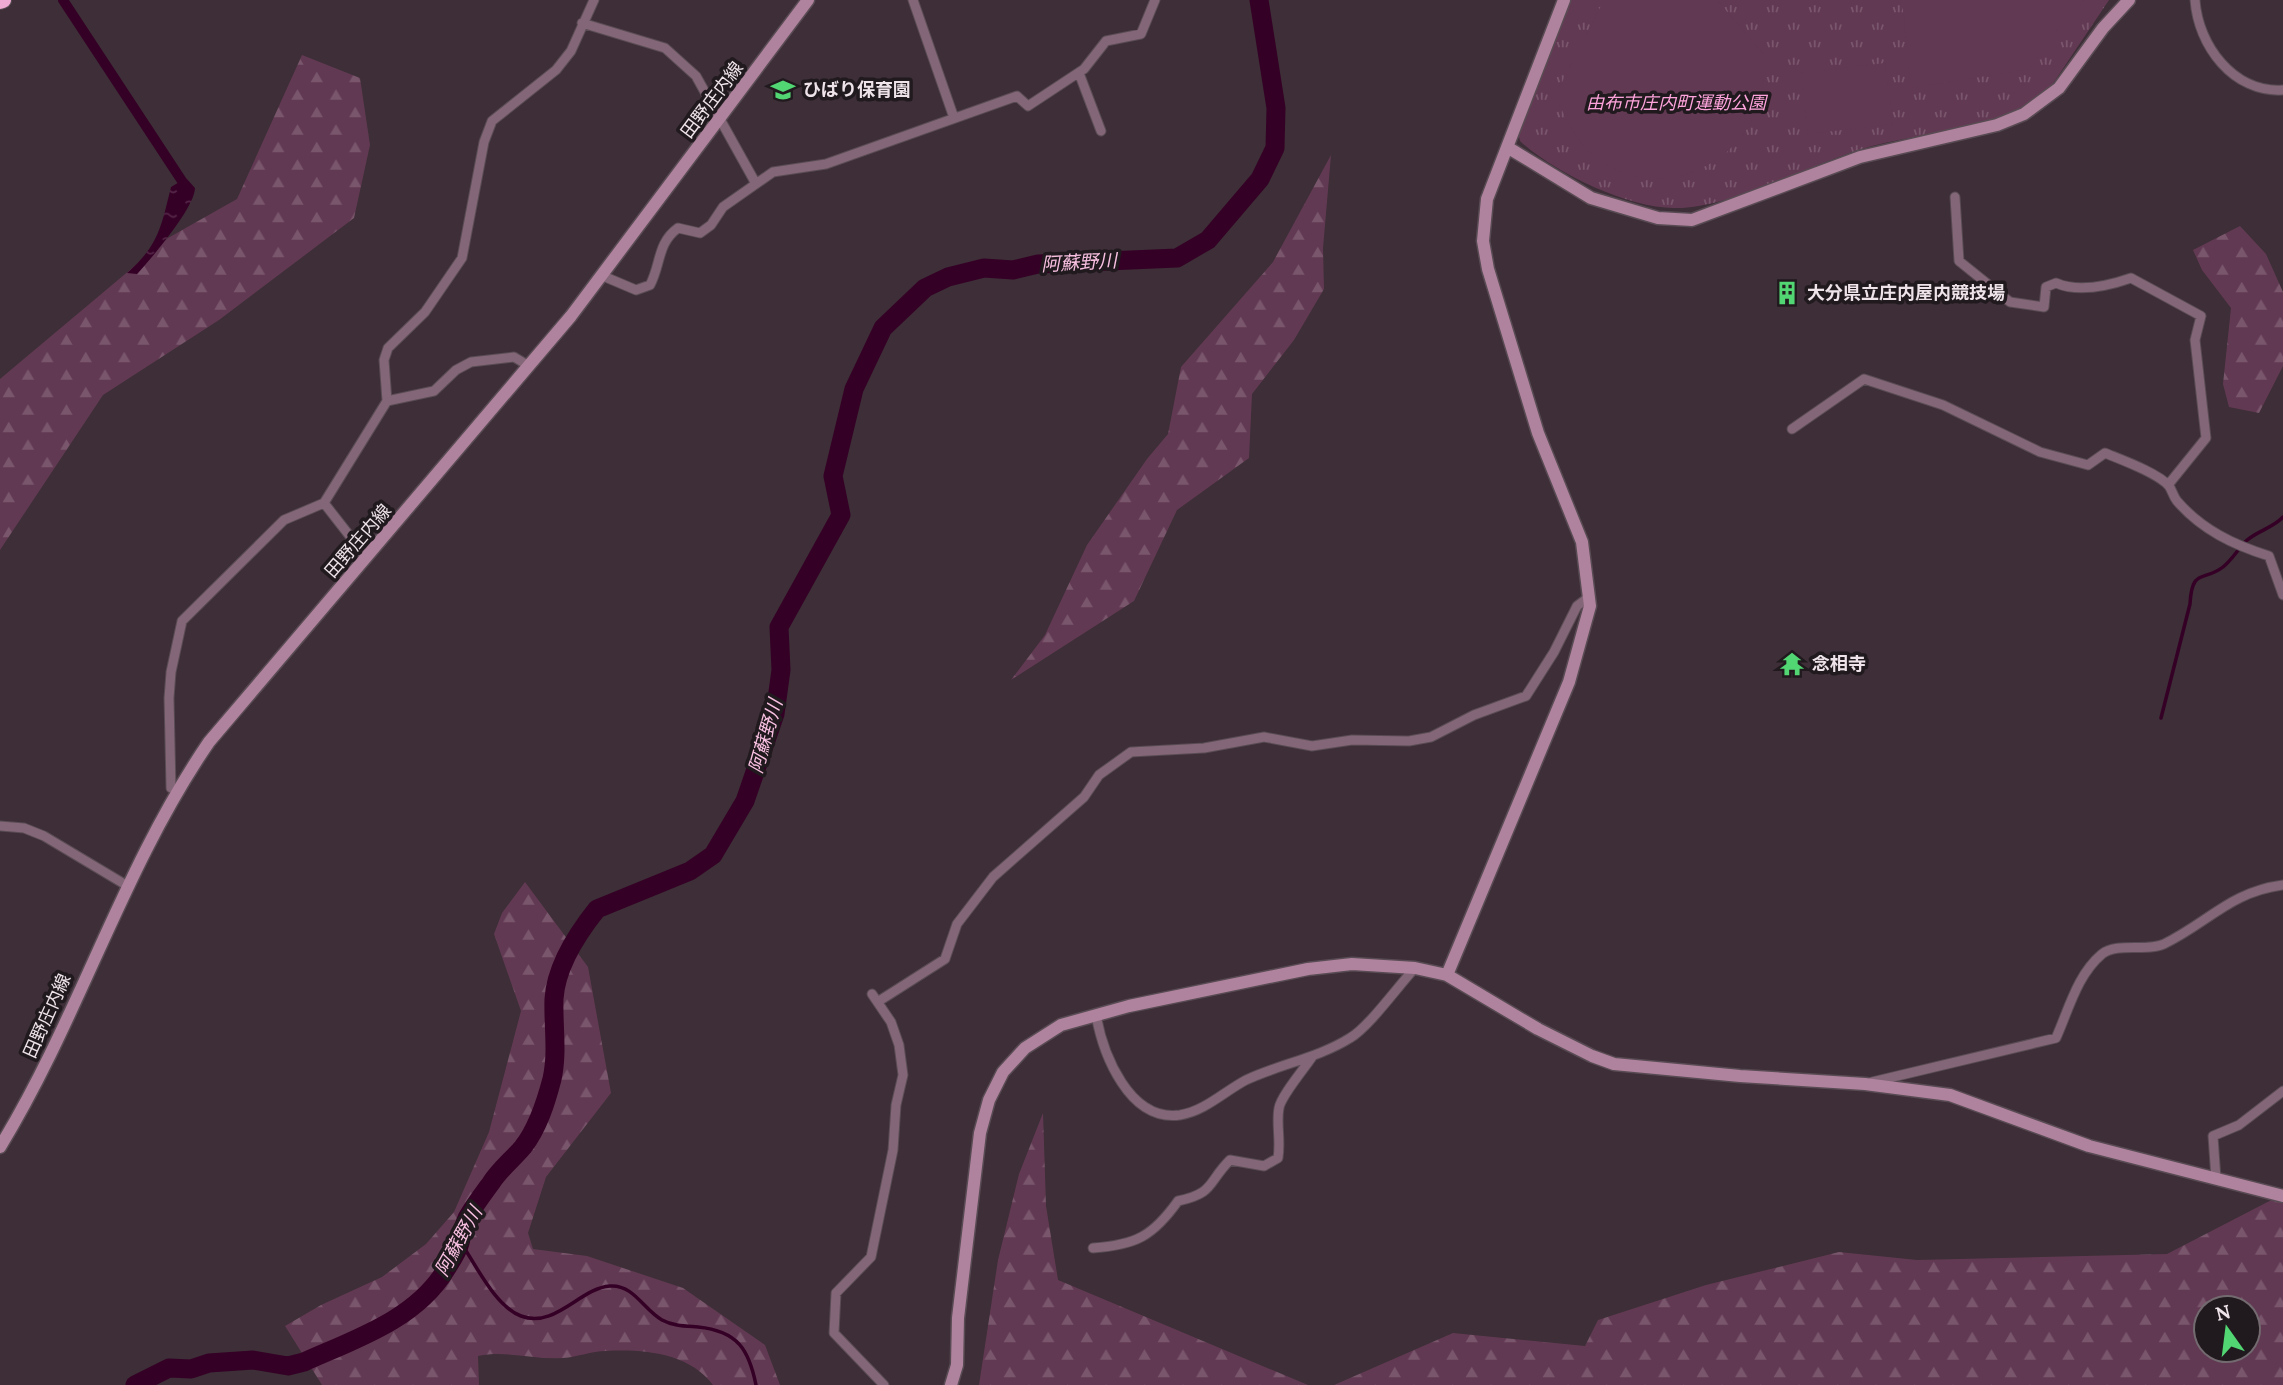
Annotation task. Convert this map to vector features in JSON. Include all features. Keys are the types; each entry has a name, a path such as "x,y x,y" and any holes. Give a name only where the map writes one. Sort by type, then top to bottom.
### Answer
{"street":[{"path":"177,790 171,788 169,767 169,698 181,621 284,520 324,503 387,401 384,360 388,348 425,312 462,258 484,142 492,121 556,70 570,51 594,0"},
{"name":"田野庄内線","path":"0,1147 40,1075 126,885 177,790 209,742 603,276 808,0"},
{"path":"913,0 954,118"},
{"path":"603,276 636,290 650,285 659,270 660,248 669,234 678,228 700,233 711,225 723,207 755,182 790,167 841,160 1017,96 1028,106 1079,73 1106,41 1141,34 1155,0"},
{"path":"1447,975 1569,682 1590,606 1582,542 1538,433 1486,260 1483,241 1488,199 1564,0"},
{"path":"2195,0 2203,36 2225,67 2256,87 2283,90"},
{"path":"1507,147 1591,198 1658,218 1692,219 1860,157 1997,125 2024,114 2059,89 2103,28 2127,1"},
{"path":"582,23 665,48 696,76 755,182"},
{"path":"1079,73 1101,131"},
{"path":"1955,197 1959,261 2010,302 2044,307 2046,287 2056,283 2069,289 2115,284 2131,278 2201,316 2195,340 2206,438 2168,485"},
{"path":"387,401 422,396 434,391 456,370 471,362 514,357 529,366"},
{"path":"1792,429 1864,379 1943,405 2040,452 2088,465 2105,453 2138,467 2168,485 2177,501 2211,532 2228,542 2270,556 2283,595"},
{"path":"324,503 367,558"},
{"path":"884,1385 834,1333 836,1293 871,1257 893,1150 896,1105 903,1076 899,1045 876,998 945,959 957,924 993,877 1084,797 1099,775 1131,752 1204,748 1264,737 1312,746 1352,740 1409,741 1431,737 1474,715 1526,696 1554,652 1577,606 1589,597"},
{"path":"0,826 24,828 44,836 126,885"},
{"path":"1865,1084 2056,1038 2086,969 2105,951 2162,945 2232,901 2259,888 2283,885"},
{"path":"951,1385 957,1366 958,1318 980,1133 989,1100 1003,1072 1025,1048 1061,1025 1096,1014 1308,969 1352,964 1415,968 1447,975 1538,1029 1592,1056 1614,1063 1740,1076 1865,1084 1950,1095 2089,1146 2283,1196"},
{"path":"1096,1014 1109,1059 1122,1084 1154,1112 1180,1115 1205,1106 1247,1080 1312,1057 1352,1037 1415,968"},
{"path":"1093,1248 1117,1246 1141,1239 1162,1223 1178,1201 1195,1197 1211,1188 1220,1170 1230,1160 1265,1166 1278,1158 1281,1100 1312,1057"},
{"path":"2216,1179 2213,1136 2239,1125 2283,1091"}],"green space":[{"name":"由布市庄内町運動公園","path":"1569,0 2109,0 2048,91 2014,113 1970,127 1872,146 1747,193 1697,206 1674,208 1635,202 1592,186 1551,165 1520,141 1518,132"},
{"path":"1604,0 1717,0 1765,56 1758,107 1741,137 1723,155 1702,168 1678,176 1653,179 1629,175 1605,164 1580,142 1555,96"},
{"path":"1902,0 2084,0 2055,32 2030,69 1911,88"},
{"path":"302,55 360,78 370,145 354,218 219,320 103,395 0,550 0,379 168,238 237,199"},
{"path":"1885,63 1893,124 1808,134 1801,73"},
{"path":"1331,155 1323,248 1324,289 1294,340 1252,394 1249,458 1177,510 1134,601 1011,680 1045,635 1087,545 1147,459 1168,434 1181,367 1273,262"},
{"path":"2240,226 2266,254 2283,292 2283,366 2259,413 2229,407 2223,384 2231,308 2202,270 2193,250"},
{"path":"525,882 588,967 611,1093 546,1177 528,1233 533,1249 587,1256 683,1288 765,1345 780,1385 713,1385 703,1374 679,1360 650,1352 621,1351 595,1352 563,1358 499,1354 478,1356 479,1385 322,1385 285,1326 321,1305 382,1277 426,1244 454,1212 489,1132 521,1011 494,934 502,913"},
{"path":"1043,1113 1046,1206 1058,1280 1308,1385 979,1385 998,1260 1019,1174"},
{"path":"2283,1194 2283,1385 1334,1385 1453,1333 1585,1346 1598,1320 1706,1285 1839,1252 1917,1260 2167,1254"}],"water":[{"path":"186,178 195,188 181,219 137,274 127,273 152,244 171,187"}],"waterway":[{"path":"63,0 182,181"},
{"name":"阿蘇野川","path":"135,1385 169,1368 191,1369 209,1363 253,1360 288,1366 304,1362 382,1327 417,1303 432,1288 456,1254 464,1224 470,1214 495,1178 523,1147 541,1114 554,1069 556,987 563,963 582,929 597,909 690,871 713,855 745,801 775,714 781,670 779,627 841,515 833,476 854,389 883,328 925,288 948,277 984,268 1013,270 1038,264 1177,258 1208,240 1260,179 1275,148 1276,108 1259,0"},
{"path":"2161,718 2196,580 2223,567 2246,541 2283,517"},
{"path":"461,1243 495,1294 521,1316 533,1319 545,1317 599,1288 618,1286 632,1293 666,1322 712,1329 732,1338 745,1352 756,1385"}],"place":[{"name":"ひばり保育園","path":"783,90"},
{"name":"大分県立庄内屋内競技場","path":"1787,293"},
{"name":"念相寺","path":"1792,664"}]}
